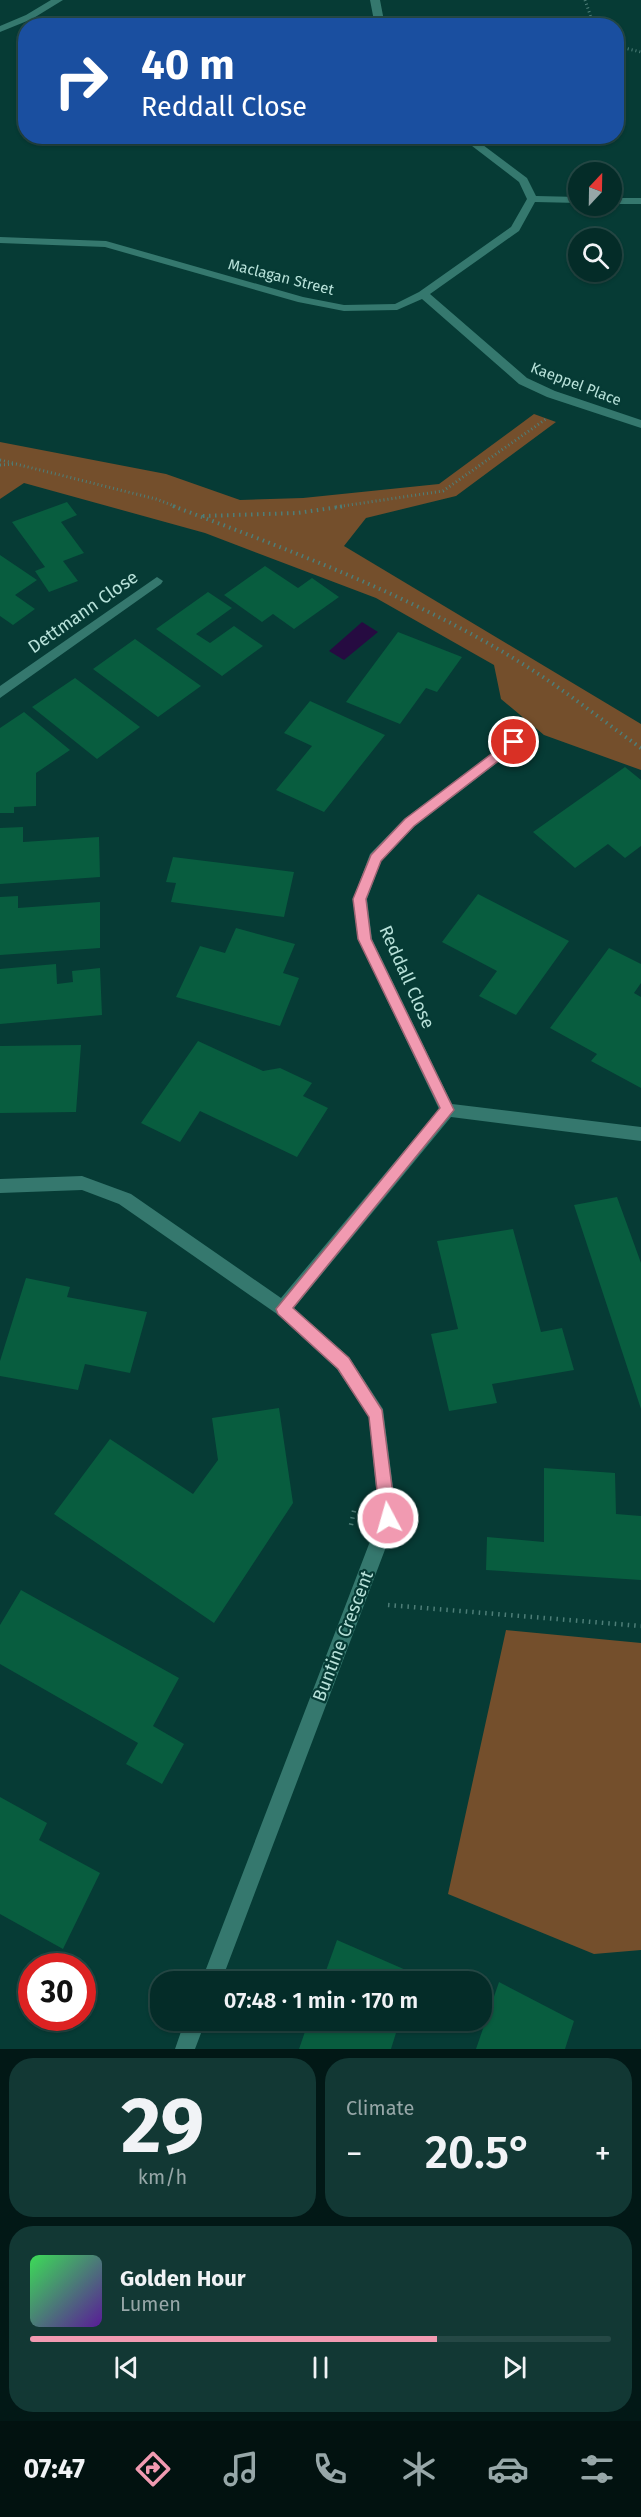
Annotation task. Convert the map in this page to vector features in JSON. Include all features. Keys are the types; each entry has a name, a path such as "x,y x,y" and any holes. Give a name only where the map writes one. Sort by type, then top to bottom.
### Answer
{"street":[{"path":"25,18 58,0"},
{"path":"375,0 378,18"},
{"path":"0,29 18,21"},
{"path":"475,144 523,180 532,199 568,200"},
{"name":"Maclagan Street","path":"0,240 106,244 302,300 344,308 397,307 423,294 515,229 532,199"},
{"path":"622,201 641,201"},
{"name":"Kaeppel Place","path":"423,294 523,381 551,394 641,424"},
{"name":"Dettmann Close","path":"0,693 157,581"},
{"name":"Reddall Close","path":"447,1110 365,939 360,899 375,858 410,823 514,742"},
{"path":"283,1309 447,1110 641,1134"},
{"name":"Buntine Crescent","path":"0,1186 82,1183 125,1199 283,1309 343,1364 377,1415 388,1518 215,1971"},
{"path":"185,2049 192,2031"}],"path":[{"path":"585,0 591,18"},
{"path":"624,48 641,52"},
{"path":"200,516 297,513 443,491 548,417"},
{"path":"0,460 156,499 316,561 408,600 526,666 641,748"},
{"path":"0,465 16,464"},
{"path":"350,1528 357,1496"},
{"path":"356,1602 641,1626"}],"shaded area":[{"path":"534,414 556,422 456,496 366,518 344,546 641,724 641,770 544,735 501,699 494,665 376,598 205,533 24,483 0,499 0,442 166,474 240,500 303,498 439,484"},
{"path":"362,622 378,632 344,660 329,651"},
{"path":"506,1630 641,1643 641,1950 594,1954 448,1894"}],"building":[{"path":"67,502 77,515 61,522 84,553 63,561 78,581 49,592 35,571 45,567 12,522"},
{"path":"0,555 37,580 15,595 35,609 13,625 0,616"},
{"path":"265,566 298,588 312,578 339,597 294,629 273,614 262,622 224,595"},
{"path":"208,592 232,608 196,634 210,643 234,626 263,646 222,676 156,629"},
{"path":"398,632 462,657 437,692 426,688 400,724 346,702"},
{"path":"135,639 201,686 158,717 93,669"},
{"path":"75,678 140,727 97,759 32,707"},
{"path":"310,701 385,735 324,812 276,790 312,746 284,733"},
{"path":"24,712 70,750 36,773 36,806 14,807 14,813 0,813 0,728"},
{"path":"625,767 641,780 641,846 625,858 608,844 575,868 533,832"},
{"path":"23,827 23,842 99,837 100,877 0,884 0,828"},
{"path":"173,857 294,872 284,917 171,902 176,883 166,882"},
{"path":"478,894 569,941 516,1015 479,996 497,971 442,942"},
{"path":"18,896 18,908 100,902 100,948 0,955 0,897"},
{"path":"236,928 295,944 283,973 299,978 280,1026 176,997 200,946 225,953"},
{"path":"609,948 641,964 641,983 634,993 641,997 641,1088 591,1061 597,1054 550,1028"},
{"path":"56,964 57,984 73,982 72,971 100,968 102,1015 0,1024 0,969"},
{"path":"198,1041 263,1071 280,1068 312,1083 303,1096 328,1108 297,1157 200,1111 180,1142 141,1123"},
{"path":"81,1045 76,1112 0,1113 0,1046"},
{"path":"617,1197 641,1263 641,1409 574,1205"},
{"path":"513,1229 541,1332 562,1328 574,1370 492,1384 497,1403 449,1411 431,1334 458,1329 437,1241"},
{"path":"26,1278 70,1287 67,1297 147,1312 130,1373 85,1364 78,1390 0,1376 0,1361"},
{"path":"279,1408 293,1503 214,1623 54,1514 110,1439 193,1494 218,1460 212,1418"},
{"path":"544,1468 615,1473 616,1514 641,1516 641,1580 486,1570 487,1537 544,1542"},
{"path":"21,1590 179,1678 153,1726 184,1744 162,1784 126,1764 138,1743 0,1664 0,1625"},
{"path":"0,1797 47,1823 39,1840 100,1873 63,1949 0,1914"},
{"path":"337,1940 408,1971 326,1971"},
{"path":"499,1982 574,2021 565,2049 476,2049 482,2031 492,2031 492,2002"},
{"path":"305,2031 397,2031 391,2049 299,2049"}],"route":[{"path":"388,1518 377,1415 343,1364 283,1309 447,1110 365,939 360,899 375,858 410,823 514,742"}]}
